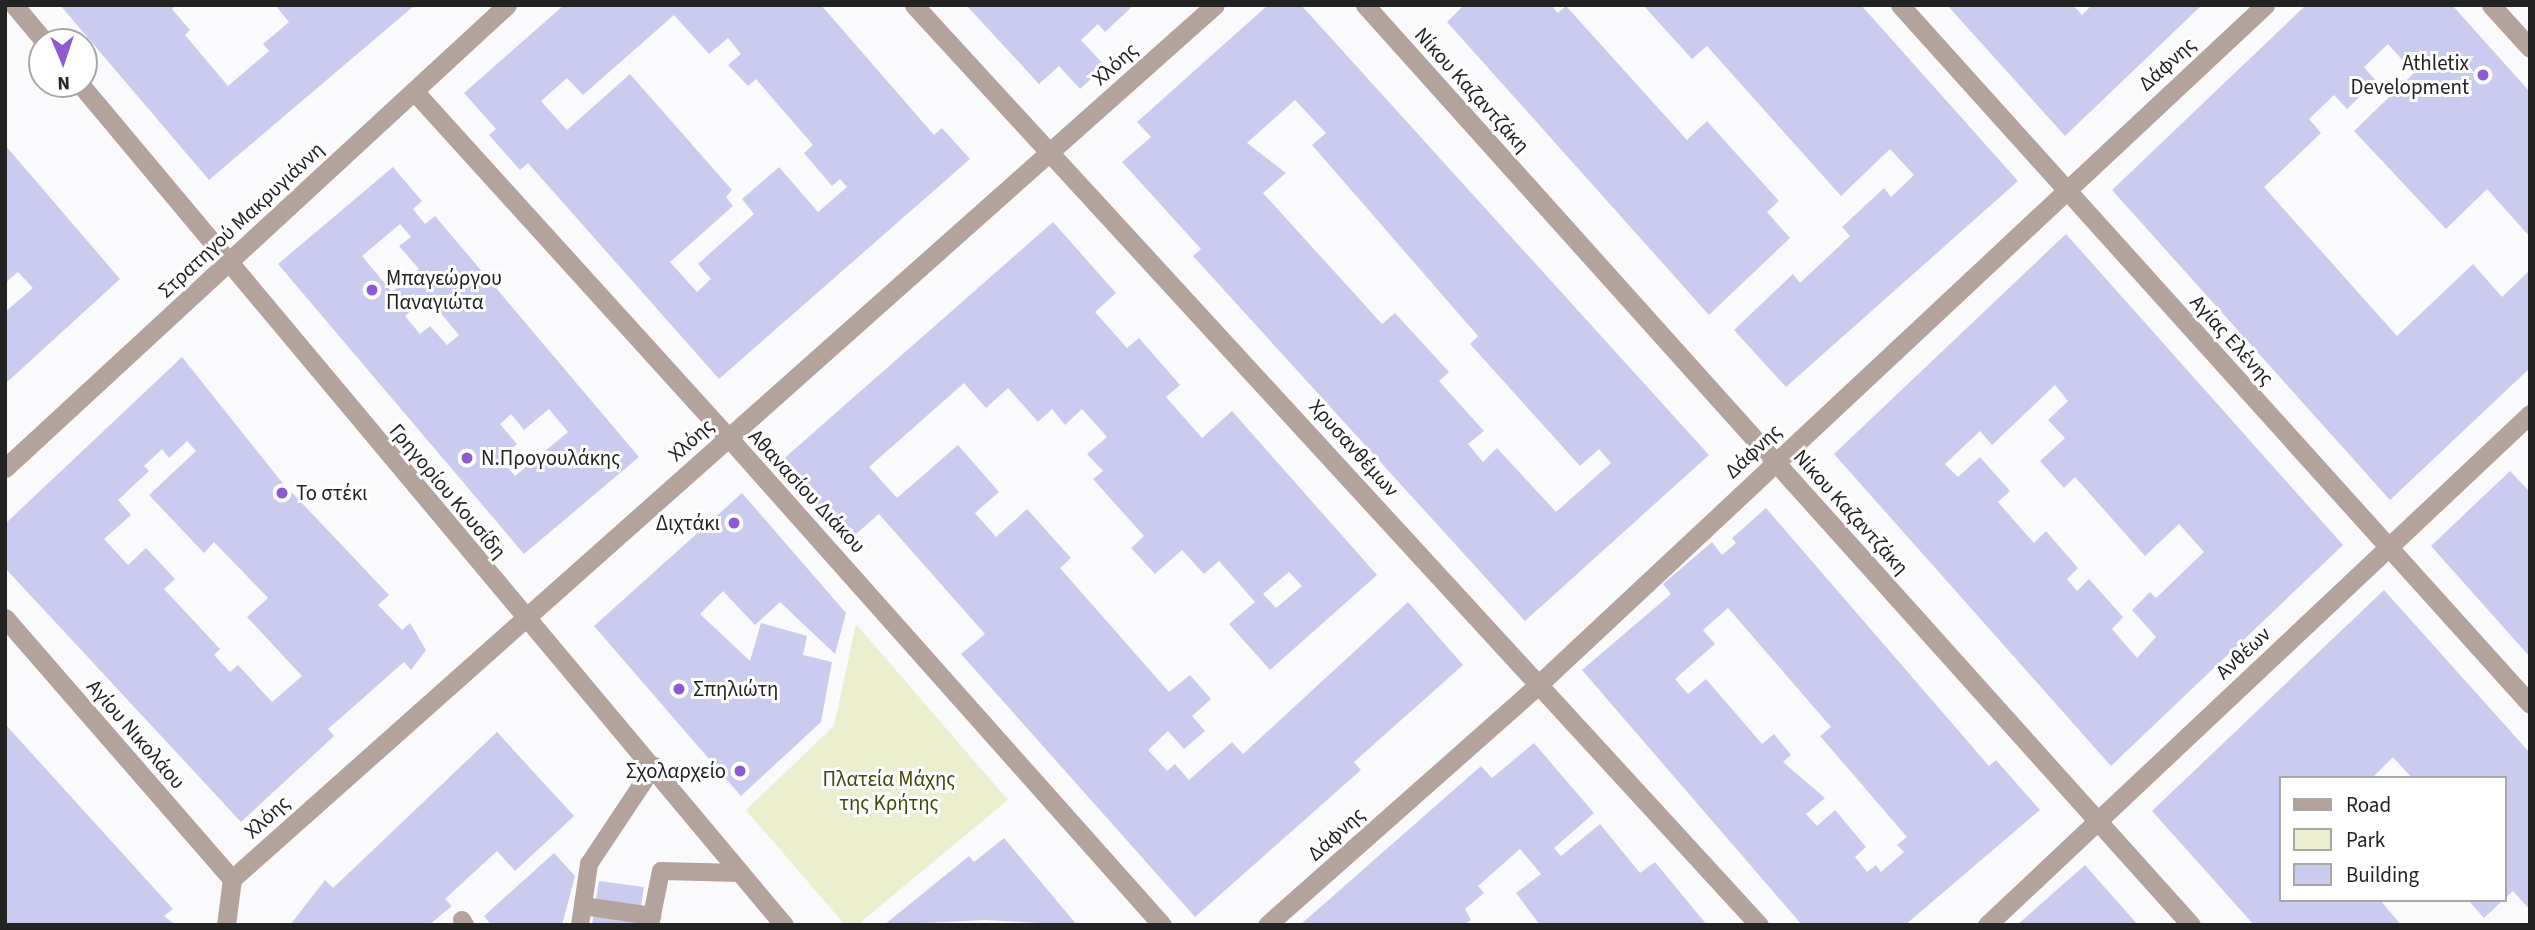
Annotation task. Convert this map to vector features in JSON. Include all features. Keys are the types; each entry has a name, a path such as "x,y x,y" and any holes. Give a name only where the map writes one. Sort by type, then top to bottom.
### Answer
{"street":[{"path":"14,5 33,28"},
{"name":"Στρατηγού Μακρυγιάννη","path":"5,468 507,5"},
{"name":"Χρυσανθέμων","path":"914,5 1052,152 1759,925"},
{"name":"Χλόης","path":"232,879 1215,5"},
{"name":"Νίκου Καζαντζάκη","path":"1365,5 2191,925"},
{"name":"Αγίας Ελένης","path":"1900,5 2530,705"},
{"name":"Δάφνης","path":"1267,925 1539,684 2065,188 2265,5"},
{"path":"2491,5 2530,48"},
{"name":"Αθανασίου Διάκου","path":"414,91 1162,925"},
{"name":"Γρηγορίου Κουσίδη","path":"92,98 525,619 654,766 741,873 768,917 784,925"},
{"name":"Ανθέων","path":"1987,925 2530,414"},
{"name":"Αγίου Νικολάου","path":"5,618 232,879"},
{"path":"226,925 232,879"}],"lane":[{"path":"580,925 589,864 654,766"},
{"path":"583,905 651,920 661,871 741,873"}],"green space":[{"name":"Πλατεία Μάχης της Κρήτης","path":"856,624 1008,800 857,925 845,925 746,810 834,726"}],"building":[{"path":"60,5 176,5 172,9 190,30 185,35 228,86 269,51 263,44 289,22 275,5 415,5 209,180 98,50 98,28 80,28"},
{"path":"564,5 821,5 934,135 942,128 970,159 719,379 528,163 520,170 489,135 496,129 464,93","holes":["674,15 709,54 728,38 741,54 728,65 748,86 756,79 813,145 804,153 832,186 840,179 847,187 818,212 779,167 742,199 754,214 698,264 711,279 697,292 670,262 733,206 726,197 732,190 630,74 567,130 541,101 567,78 583,95"]},
{"path":"966,5 1134,5 1105,32 1098,24 1081,40 1105,66 1080,89 1059,66 1039,84"},
{"path":"1268,5 1301,5 1709,455 1525,621 1193,256 1201,249 1122,162 1151,137 1137,122","holes":["1295,100 1326,133 1312,145 1478,336 1470,344 1580,466 1599,449 1611,463 1556,512 1497,448 1483,462 1468,444 1484,431 1439,381 1449,372 1395,313 1382,324 1263,193 1286,173 1247,143"]},
{"path":"1464,5 1551,5 1558,13 1566,6 1687,140 1707,121 1779,201 1767,212 1790,238 1709,315 1447,22"},
{"path":"1643,5 1861,5 2018,181 1786,387 1734,330 1793,274 1800,283 1850,236 1842,227 1884,188 1891,197 1914,175 1890,149 1841,196 1707,46 1692,59"},
{"path":"1947,5 2073,5 2082,15 2092,5 2202,5 2065,136"},
{"path":"2306,5 2452,5 2530,92 2530,237 2487,189 2446,229 2354,131 2414,73 2388,44 2364,67 2376,81 2347,109 2334,95 2309,119 2321,133 2264,187 2397,336 2473,264 2502,297 2530,270 2530,368 2390,500 2112,190"},
{"path":"5,145 120,279 5,384 5,312 33,288 18,272 5,283"},
{"path":"393,167 422,201 413,209 425,224 435,216 639,457 524,554 278,264","holes":["400,224 411,237 399,246 419,269 392,292 362,256","427,297 459,335 447,345 430,326 420,334 405,316","549,409 568,432 515,476 500,459 517,444 500,424 511,414 524,430"]},
{"path":"1053,222 1116,293 1095,312 1127,348 1139,338 1180,385 1166,397 1202,438 1232,411 1377,575 1270,670 1229,624 1255,602 1219,561 1204,574 1182,550 1155,574 1131,548 1144,536 1093,479 1103,471 1087,454 1107,437 1082,409 1065,425 1052,409 1038,422 1008,388 986,408 964,383 869,467 897,498 958,445 999,492 975,513 996,537 1027,509 1071,558 1060,568 1169,692 1190,675 1211,699 1192,716 1205,731 1184,749 1168,731 1148,750 1167,771 1175,764 1189,780 1232,742 1243,754 1408,602 1463,665 1354,762 1361,770 1195,917 961,654 985,634 879,514 849,540 780,462","holes":["1289,572 1302,586 1276,608 1263,594"]},
{"path":"2066,234 2343,545 2111,766 1834,454","holes":["2055,385 2068,401 2048,420 2065,438 2040,461 2064,488 2075,477 2145,556 2179,524 2204,552 2156,598 2150,592 2132,610 2156,637 2137,658 2112,629 2123,617 2089,579 2077,591 2067,579 2078,568 2046,531 2034,543 2025,533 1998,502 2010,491 1980,457 1958,477 1945,464 1980,431 1992,445"]},
{"path":"182,357 281,481 389,595 378,605 402,630 410,623 426,650 411,670 404,662 328,729 334,736 241,822 5,568 5,524","holes":["187,441 196,451 149,495 204,553 214,542 268,598 247,617 302,676 272,702 238,665 230,672 214,655 220,649 164,589 175,579 146,548 128,565 104,539 131,515 118,500 149,471 144,466 162,449 169,458"]},
{"path":"2510,471 2530,492 2530,657 2431,546"},
{"path":"742,493 846,613 835,654 780,602 755,625 723,591 700,614 750,661 761,623 807,636 803,655 832,662 821,722 741,796 594,626"},
{"path":"1766,508 1989,766 1996,760 2040,810 1905,925 1802,925 1582,670 1671,594 1663,584 1712,542 1722,555 1736,543 1732,538","holes":["1728,608 1831,727 1820,736 1907,837 1897,845 1904,852 1881,872 1876,865 1867,872 1855,857 1866,847 1835,810 1817,826 1806,814 1825,798 1783,762 1791,755 1774,734 1762,744 1706,679 1688,694 1675,679 1715,644 1703,630"]},
{"path":"2384,590 2530,753 2530,910 2513,891 2507,896 2507,776 2410,776 2393,757 2374,776 2280,776 2280,902 2382,902 2401,925 2254,925 2152,811"},
{"path":"5,724 173,909 164,916 176,925 5,925"},
{"path":"497,732 574,816 515,871 497,851 445,899 452,906 429,925 290,925 325,880 333,888"},
{"path":"1534,743 1594,813 1554,848 1561,856 1600,824 1640,873 1655,862 1707,925 1540,925 1516,893 1541,874 1520,849 1478,886 1484,893 1465,909 1471,920 1464,925 1300,925 1481,766 1492,778"},
{"path":"1004,838 1077,925 986,920 884,925 969,856 974,862"},
{"path":"554,853 575,876 562,925 491,925 484,916"},
{"path":"2085,865 2138,925 2017,925"},
{"path":"599,881 644,887 638,925 592,925"},
{"path":"2470,902 2501,902 2484,918"}],"place":[{"name":"Athletix Development","path":"2483,75"},
{"name":"Μπαγεώργου Παναγιώτα","path":"372,290"},
{"name":"Ν.Προγουλάκης","path":"467,458"},
{"name":"Το στέκι","path":"282,493"},
{"name":"Διχτάκι","path":"734,523"},
{"name":"Σπηλιώτη","path":"679,689"},
{"name":"Σχολαρχείο","path":"740,771"}]}
